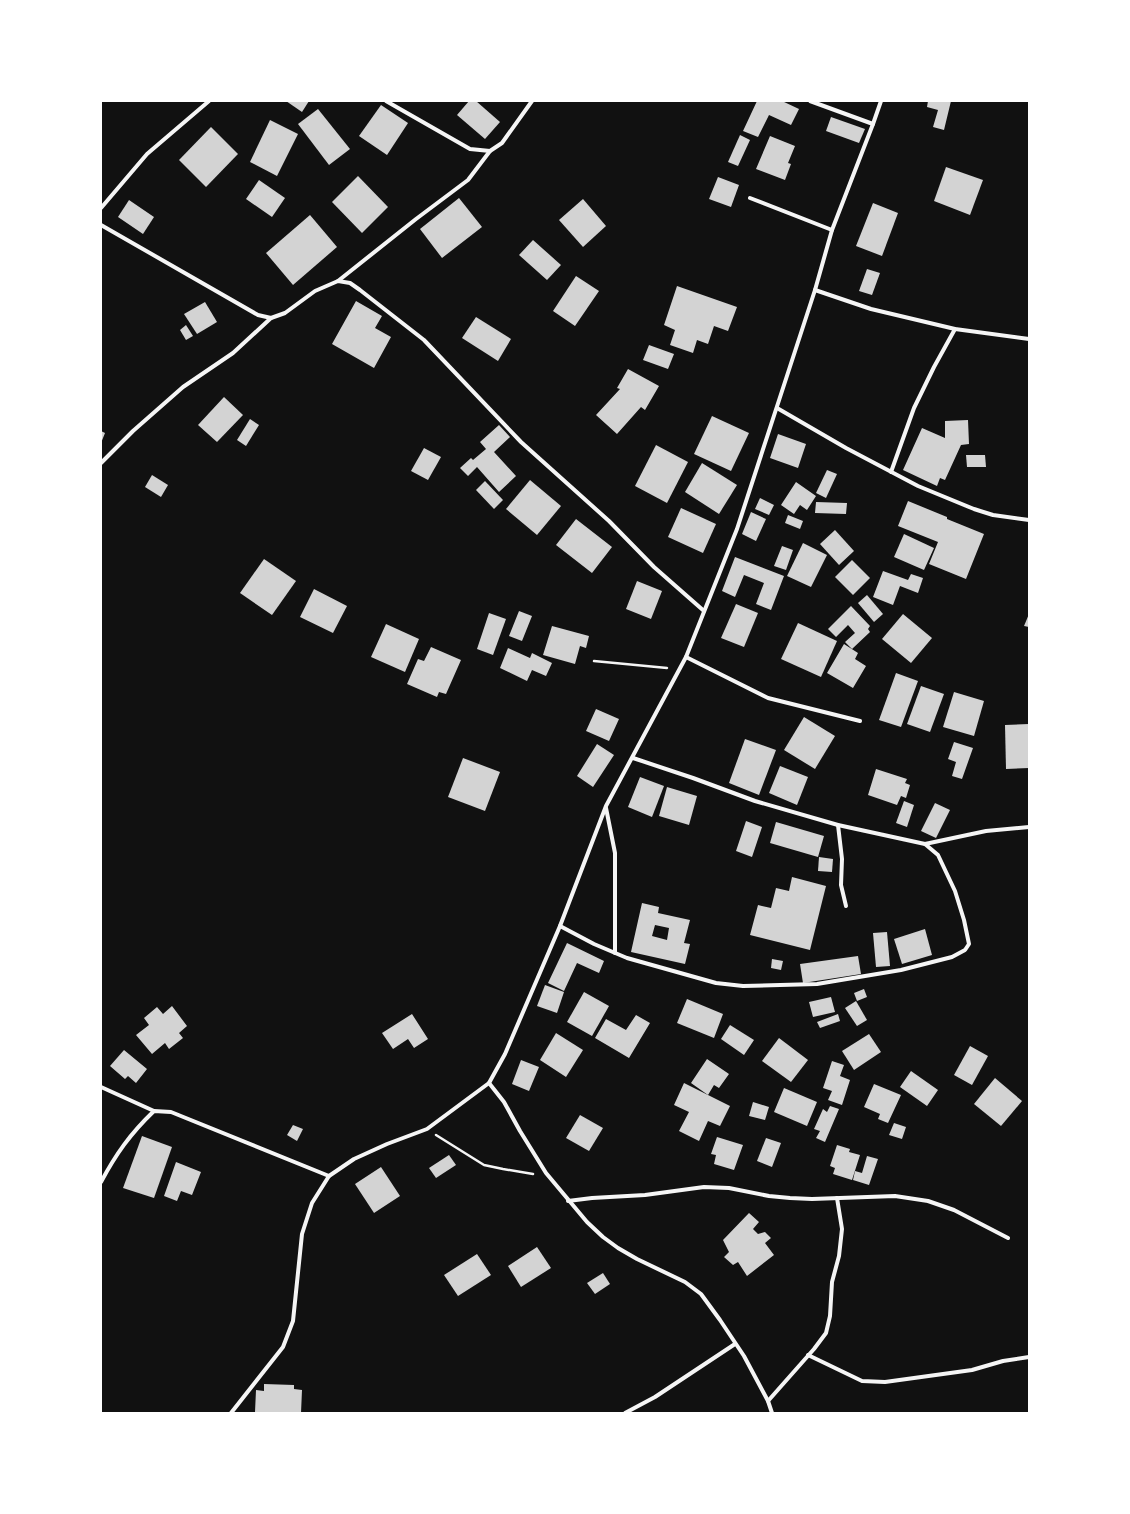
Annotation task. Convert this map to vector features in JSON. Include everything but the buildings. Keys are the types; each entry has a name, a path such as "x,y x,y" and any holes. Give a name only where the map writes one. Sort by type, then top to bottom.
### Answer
{"street":[{"path":"101,208 147,154 209,101"},
{"path":"386,101 470,149 490,151"},
{"path":"101,463 133,431 183,387 233,353 271,318 285,313 315,290 338,281 468,180 490,151 502,143 532,101"},
{"path":"810,101 873,124"},
{"path":"231,1413 283,1347 293,1321 302,1234 312,1203 329,1176 354,1159 387,1144 427,1129 489,1083 505,1054 560,926 606,806 686,657 737,529 815,290 832,230 881,101"},
{"path":"750,198 832,230"},
{"path":"101,225 258,315 271,318"},
{"path":"338,281 350,283 424,340 521,442 609,521 654,567 704,611"},
{"path":"815,290 871,309 955,329 1029,339"},
{"path":"891,472 914,408 955,329"},
{"path":"777,408 918,486 974,509 993,515 1029,520"},
{"path":"686,657 768,698 860,720"},
{"path":"633,758 755,801 838,825 925,844 986,831 1029,827"},
{"path":"606,806 615,853 615,953"},
{"path":"838,825 842,859 841,885 846,906"},
{"path":"560,926 627,958 716,984 743,986 817,984 901,970 952,957 965,950 969,944 964,920 955,891 938,855 925,844"},
{"path":"489,1083 504,1102 546,1173 586,1222 618,1248 685,1282 701,1294 747,1361 768,1400 772,1413"},
{"path":"101,1086 154,1111 171,1112 329,1176"},
{"path":"101,1182 114,1157 136,1128 154,1111"},
{"path":"568,1201 645,1195 704,1187 729,1188 769,1196 790,1198 895,1196 928,1201 954,1210 1008,1238"},
{"path":"768,1400 826,1333 830,1316 832,1282 839,1256 842,1229 837,1198"},
{"path":"625,1413 655,1397 736,1344"},
{"path":"808,1355 862,1381 885,1382 972,1370 1003,1361 1029,1357"}],"path":[{"path":"594,661 679,670"},
{"path":"427,1129 484,1165 530,1174 546,1173"}]}
